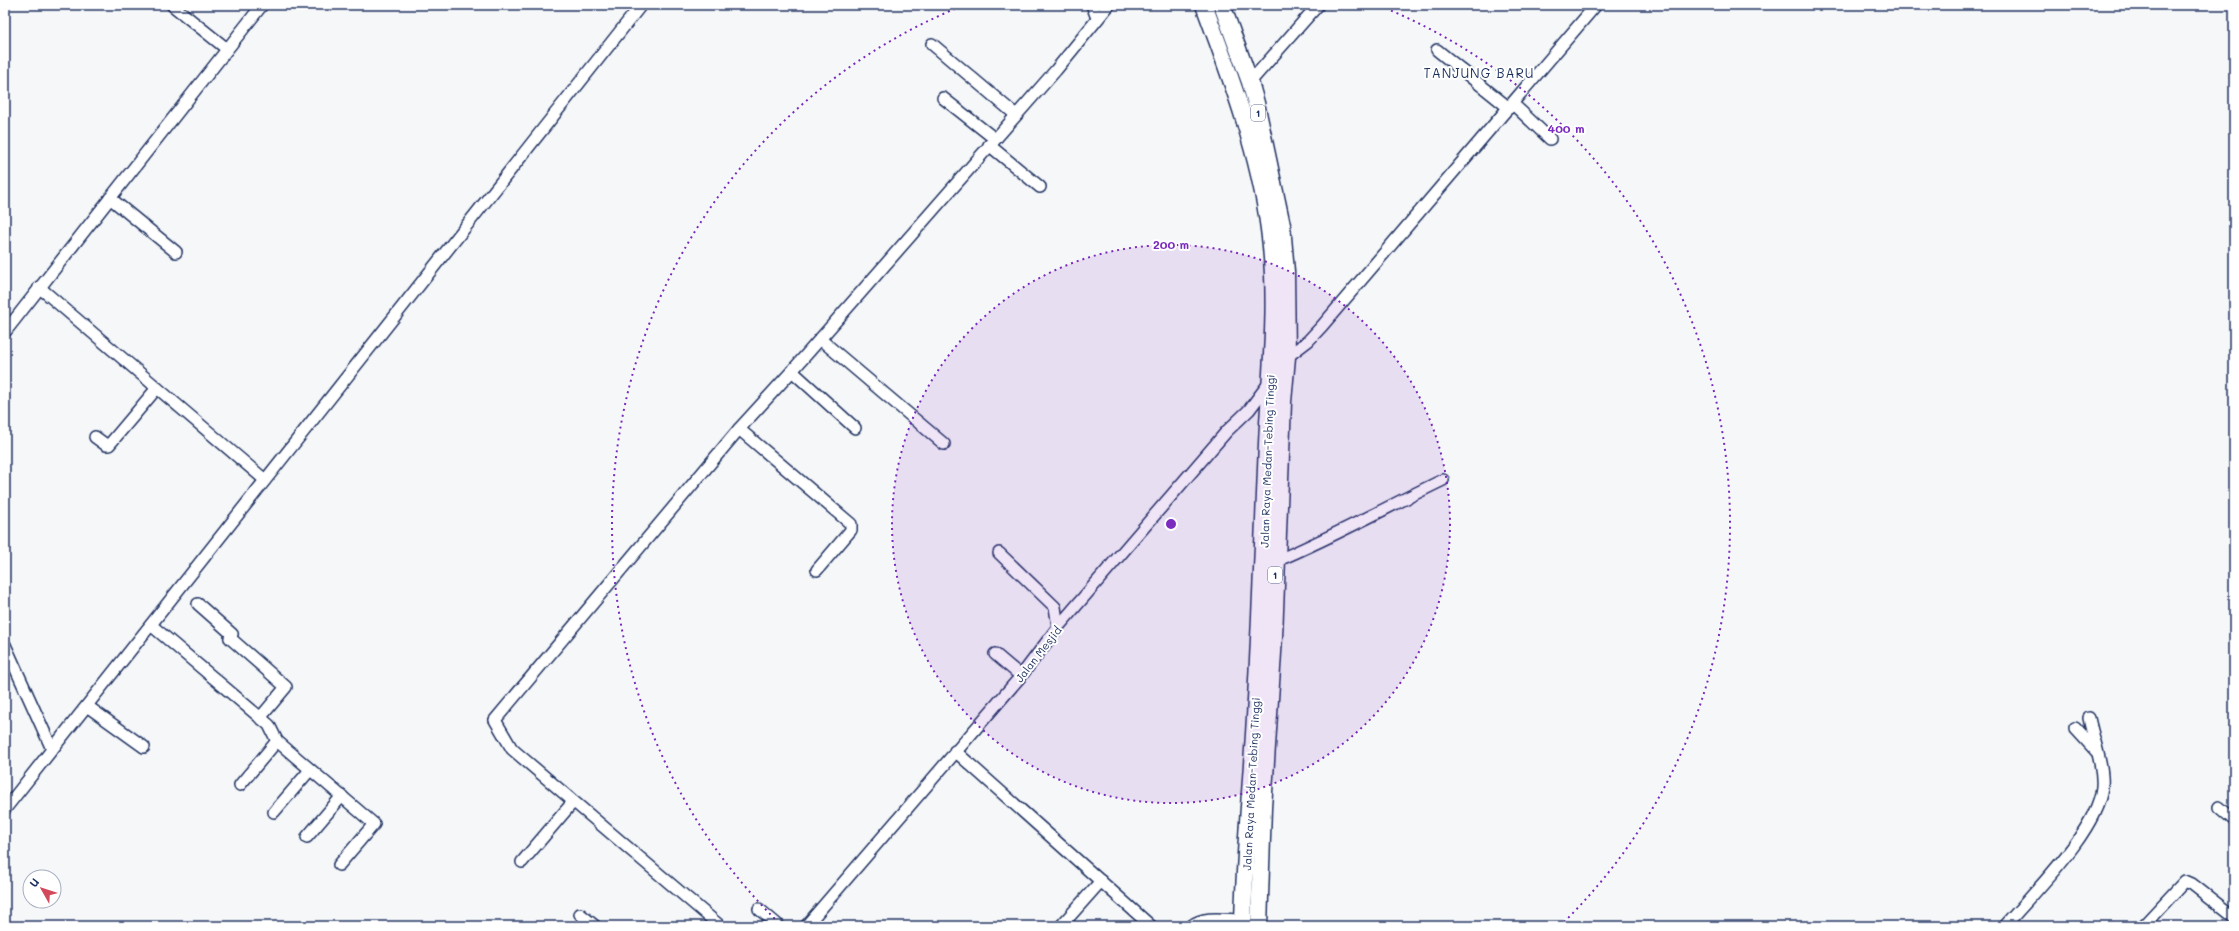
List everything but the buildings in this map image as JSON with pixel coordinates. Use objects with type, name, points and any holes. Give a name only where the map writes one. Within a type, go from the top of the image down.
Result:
[{"type":"highway","name":"Jalan Raya Medan-Tebing Tinggi","points":[[1204,5],[1232,79],[1251,142],[1269,228],[1274,276],[1275,315],[1270,382],[1260,628],[1243,923]]},
{"type":"highway","name":"Jalan Raya Medan-Tebing Tinggi","points":[[1222,5],[1250,82],[1268,155],[1282,225],[1286,272],[1287,357],[1283,402],[1274,637],[1263,808],[1259,926]]},
{"type":"street","points":[[172,5],[227,49]]},
{"type":"street","points":[[5,332],[262,5]]},
{"type":"street","points":[[5,809],[642,5]]},
{"type":"street","points":[[1092,5],[1097,18]]},
{"type":"street","points":[[716,925],[512,749],[495,720],[739,429],[792,371],[1079,43],[1097,18],[1109,5]]},
{"type":"street","points":[[1250,82],[1318,5]]},
{"type":"street","points":[[1287,357],[1308,341],[1322,326],[1596,5]]},
{"type":"street","points":[[932,44],[1016,115]]},
{"type":"street","points":[[1437,50],[1511,106],[1550,139]]},
{"type":"street","points":[[944,98],[1040,187]]},
{"type":"street","points":[[110,198],[176,252]]},
{"type":"street","points":[[40,287],[265,480]]},
{"type":"street","points":[[820,339],[944,444]]},
{"type":"street","points":[[792,371],[855,428]]},
{"type":"street","name":"Jalan Mesjid","points":[[806,926],[1021,676],[1058,628],[1227,431],[1249,410],[1270,382]]},
{"type":"street","points":[[95,438],[106,445],[109,445],[157,388]]},
{"type":"street","points":[[739,429],[851,524],[851,530],[817,570]]},
{"type":"street","points":[[1276,561],[1315,544],[1361,519],[1443,480]]},
{"type":"street","points":[[999,553],[1055,607],[1058,628]]},
{"type":"street","points":[[198,604],[232,634],[230,638],[286,688],[260,718]]},
{"type":"street","points":[[151,625],[268,725],[277,741],[374,824],[339,865]]},
{"type":"street","points":[[5,646],[52,749]]},
{"type":"street","points":[[994,654],[1021,676]]},
{"type":"street","points":[[87,706],[144,747]]},
{"type":"street","points":[[2005,926],[2090,823],[2099,804],[2102,786],[2089,718]]},
{"type":"street","points":[[2075,728],[2096,751]]},
{"type":"street","points":[[240,784],[277,741]]},
{"type":"street","points":[[955,752],[1151,926]]},
{"type":"street","points":[[274,812],[310,770]]},
{"type":"street","points":[[307,837],[342,796]]},
{"type":"street","points":[[522,862],[572,802]]},
{"type":"street","points":[[2219,807],[2234,820]]},
{"type":"street","points":[[1061,926],[1101,881]]},
{"type":"street","points":[[2143,926],[2185,881],[2192,884],[2234,917]]},
{"type":"street","points":[[760,909],[780,926]]},
{"type":"street","points":[[580,914],[595,926]]},
{"type":"street","points":[[1191,926],[1199,920],[1205,919],[1243,923]]},
{"type":"district","name":"TANJUNG BARU","points":[[1479,72]]}]
